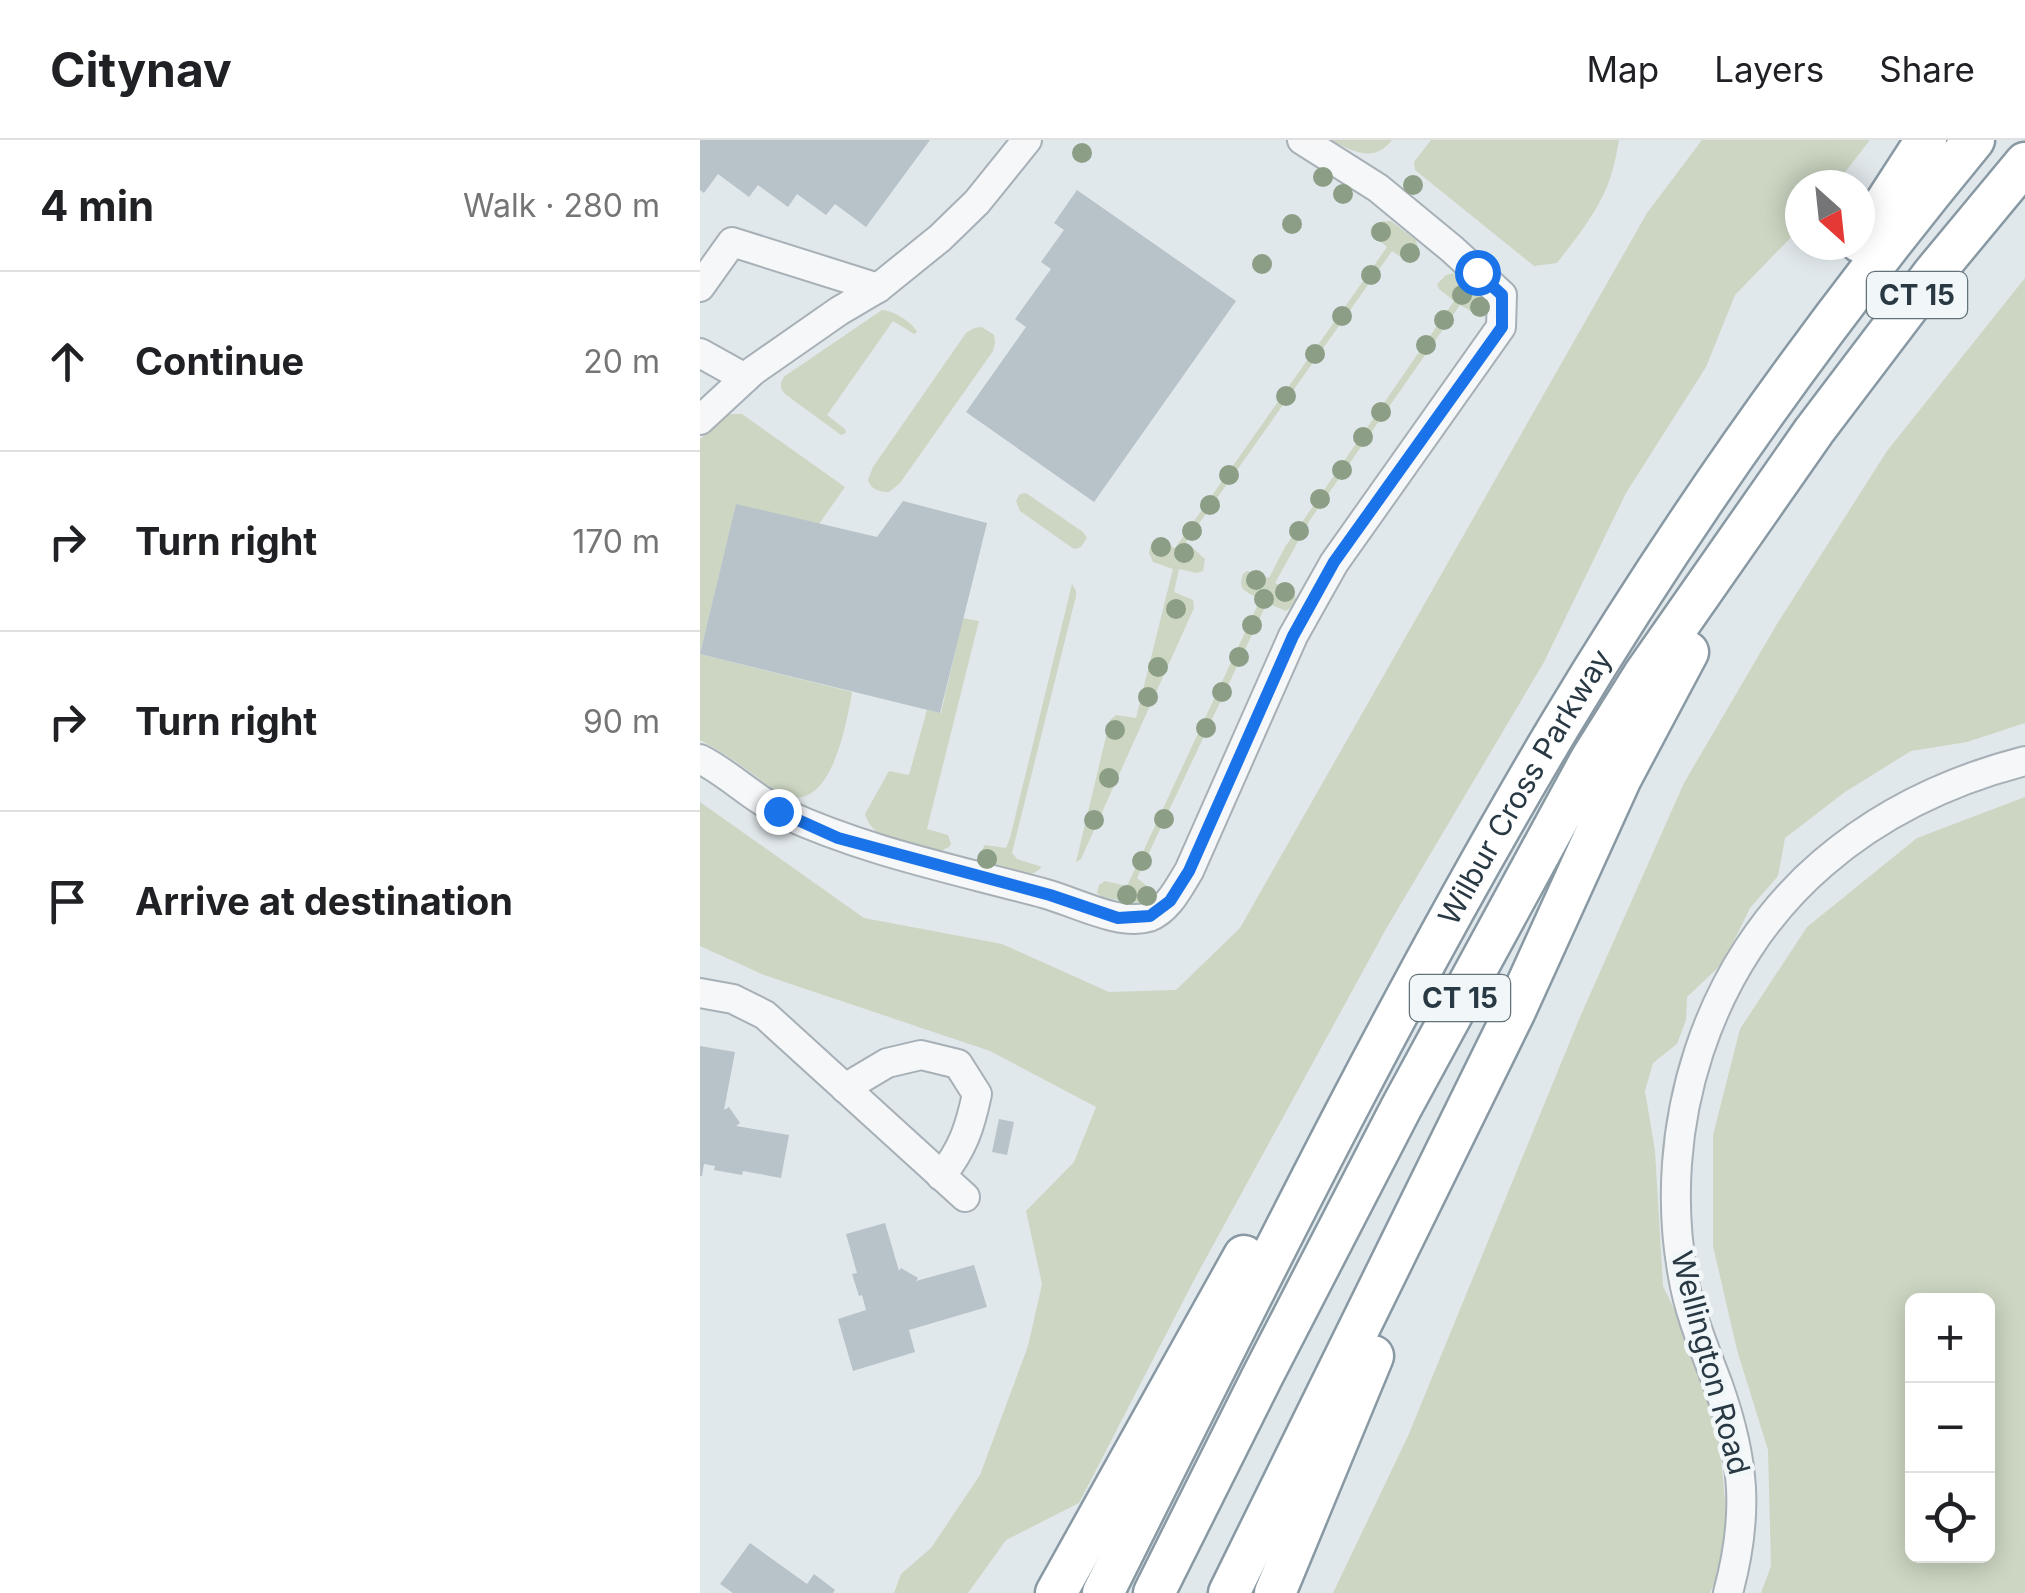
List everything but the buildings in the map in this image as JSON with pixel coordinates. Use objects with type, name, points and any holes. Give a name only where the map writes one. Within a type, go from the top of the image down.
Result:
[{"type":"highway","points":[[1875,218],[1926,140]]},
{"type":"highway","name":"Wilbur Cross Parkway","points":[[1103,1593],[1416,981],[1552,739],[1725,468],[1834,318],[1974,140]]},
{"type":"highway","name":"Wilbur Cross Parkway","points":[[1154,1593],[1401,1108],[1572,794],[1654,660],[1814,432],[1933,274],[2025,163]]},
{"type":"highway","points":[[1668,553],[1751,400],[1847,260]]},
{"type":"highway","points":[[1275,1593],[1516,1011],[1621,778],[1814,432]]},
{"type":"highway","points":[[1056,1593],[1290,1173],[1416,981]]},
{"type":"highway","points":[[1229,1593],[1516,1011]]},
{"type":"street","points":[[700,759],[778,811],[838,838],[1050,895],[1118,918],[1150,916],[1170,901],[1189,871],[1293,636],[1334,562],[1502,327],[1502,295],[1378,188],[1302,140]]},
{"type":"street","points":[[700,420],[752,371],[878,288],[940,238],[977,202],[1021,142]]},
{"type":"street","points":[[700,287],[732,242],[878,288]]},
{"type":"street","points":[[700,353],[745,378]]},
{"type":"street","name":"Wellington Road","points":[[1728,1593],[1738,1558],[1741,1524],[1739,1457],[1684,1282],[1675,1209],[1678,1136],[1695,1063],[1742,958],[1793,892],[1822,864],[1876,824],[1925,796],[1961,780],[2025,762]]},
{"type":"street","points":[[700,993],[733,999],[765,1014],[965,1197]]},
{"type":"street","points":[[845,1088],[887,1062],[921,1055],[958,1064],[977,1094],[969,1132],[941,1176]]},
{"type":"green space","points":[[1330,140],[1392,140],[1378,152],[1362,153]]},
{"type":"green space","points":[[1431,140],[1619,140],[1608,184],[1589,220],[1557,263],[1534,266],[1415,170],[1414,162]]},
{"type":"green space","points":[[1702,140],[1870,140],[1847,170],[1785,170],[1785,243],[1735,295],[1706,367],[1626,493],[1544,662],[1386,929],[1193,1282],[1079,1503],[1006,1540],[968,1593],[894,1593],[901,1574],[931,1548],[980,1475],[1028,1346],[1042,1284],[1026,1211],[1074,1162],[1096,1107],[990,1051],[764,975],[700,946],[700,802],[864,918],[1002,944],[1109,992],[1176,990],[1240,928],[1647,213]]},
{"type":"green space","points":[[1391,221],[1416,240],[1416,259],[1410,263],[1392,251],[1186,542],[1205,559],[1203,571],[1179,569],[1174,592],[1193,600],[1194,608],[1081,859],[1076,862],[1110,720],[1116,715],[1136,718],[1173,569],[1153,562],[1151,544],[1158,541],[1175,548],[1387,247],[1371,234],[1372,227]]},
{"type":"green space","points":[[1454,273],[1480,290],[1486,309],[1482,317],[1460,305],[1310,520],[1275,583],[1293,591],[1295,604],[1286,611],[1267,603],[1137,878],[1156,893],[1156,898],[1143,904],[1102,897],[1097,893],[1105,881],[1127,886],[1260,600],[1242,588],[1243,574],[1247,571],[1269,578],[1285,547],[1454,301],[1437,284]]},
{"type":"green space","points":[[2025,278],[2025,723],[1967,742],[1911,751],[1845,792],[1785,838],[1778,876],[1750,908],[1723,963],[1687,997],[1686,1020],[1677,1044],[1653,1063],[1645,1091],[1655,1151],[1663,1286],[1683,1327],[1706,1392],[1720,1449],[1727,1520],[1710,1593],[1333,1593],[1408,1436],[1580,1017],[1684,783],[1777,624],[1887,451]]},
{"type":"green space","points":[[882,310],[902,318],[917,332],[914,334],[893,321],[827,415],[845,429],[846,433],[841,435],[785,394],[782,381]]},
{"type":"green space","points":[[982,327],[994,335],[993,351],[900,483],[889,492],[874,488],[868,480],[873,467],[966,333]]},
{"type":"green space","points":[[730,414],[742,414],[845,487],[819,524],[736,505],[700,654],[700,439]]},
{"type":"green space","points":[[1026,493],[1083,532],[1087,538],[1081,547],[1071,547],[1020,511],[1016,501]]},
{"type":"green space","points":[[1072,584],[1076,596],[1012,853],[1017,859],[1042,867],[1028,875],[1013,875],[993,866],[981,851],[985,845],[1006,848],[1010,838]]},
{"type":"green space","points":[[963,618],[979,621],[927,829],[948,835],[951,844],[935,854],[884,837],[865,814],[889,771],[909,775],[927,710],[941,713]]},
{"type":"green space","points":[[700,654],[852,692],[834,762],[814,791],[801,797],[780,793],[700,740]]},
{"type":"green space","points":[[2025,797],[2025,1593],[1761,1593],[1771,1566],[1768,1450],[1737,1350],[1713,1246],[1713,1135],[1740,1029],[1807,927],[1917,838]]},
{"type":"route","points":[[778,811],[838,838],[1050,895],[1118,918],[1150,916],[1170,901],[1189,871],[1293,636],[1334,562],[1502,327],[1502,295],[1477,272]]}]
